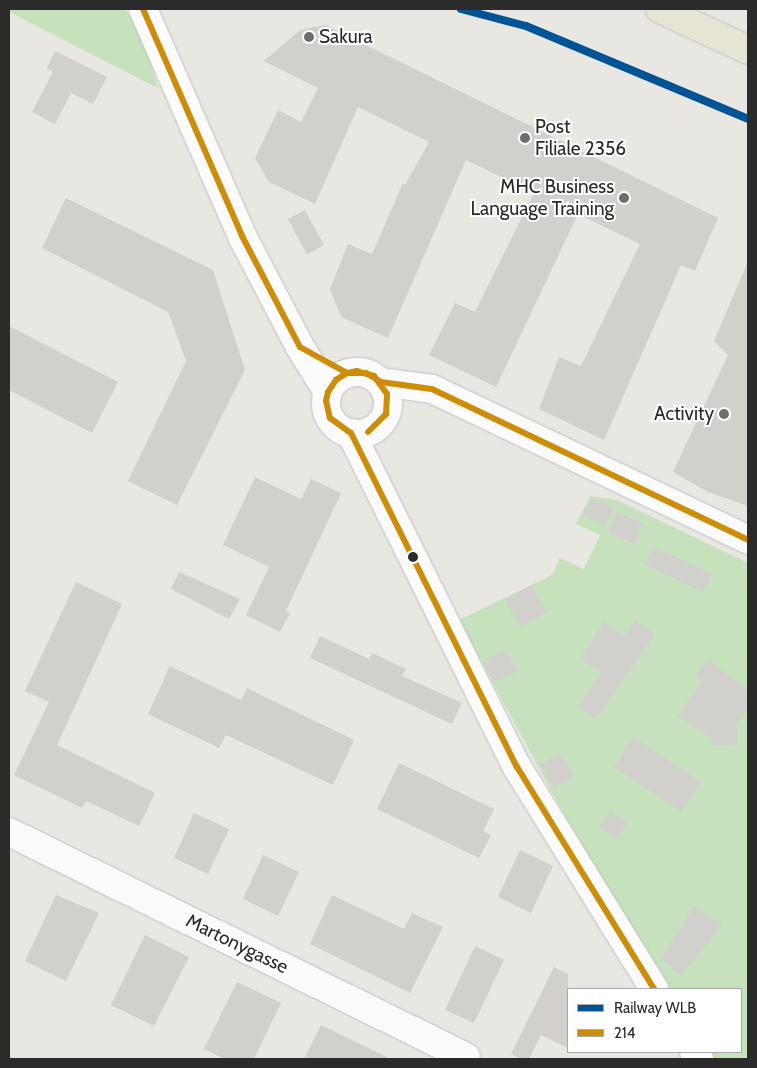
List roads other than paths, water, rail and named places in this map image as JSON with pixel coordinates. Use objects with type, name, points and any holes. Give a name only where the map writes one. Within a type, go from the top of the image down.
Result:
[{"type":"main road","points":[[660,9],[748,50]]},
{"type":"street","points":[[143,9],[242,236],[300,347],[328,392]]},
{"type":"street","points":[[300,347],[347,373],[366,373],[385,394],[382,422],[360,432],[343,430],[330,418],[326,401],[328,392],[336,380],[347,373]]},
{"type":"street","points":[[385,394],[432,389],[748,540]]},
{"type":"street","points":[[360,432],[370,473],[517,767],[653,988]]},
{"type":"street","name":"Martonygasse","points":[[9,832],[466,1057]]},
{"type":"rail line","name":"WLB","points":[[461,9],[526,26],[748,119]]},
{"type":"place","name":"Sakura","points":[[309,37]]},
{"type":"place","name":"Post Filiale 2356","points":[[525,138]]},
{"type":"place","name":"MHC Business Language Training","points":[[624,198]]},
{"type":"place","name":"Activity","points":[[724,414]]}]
